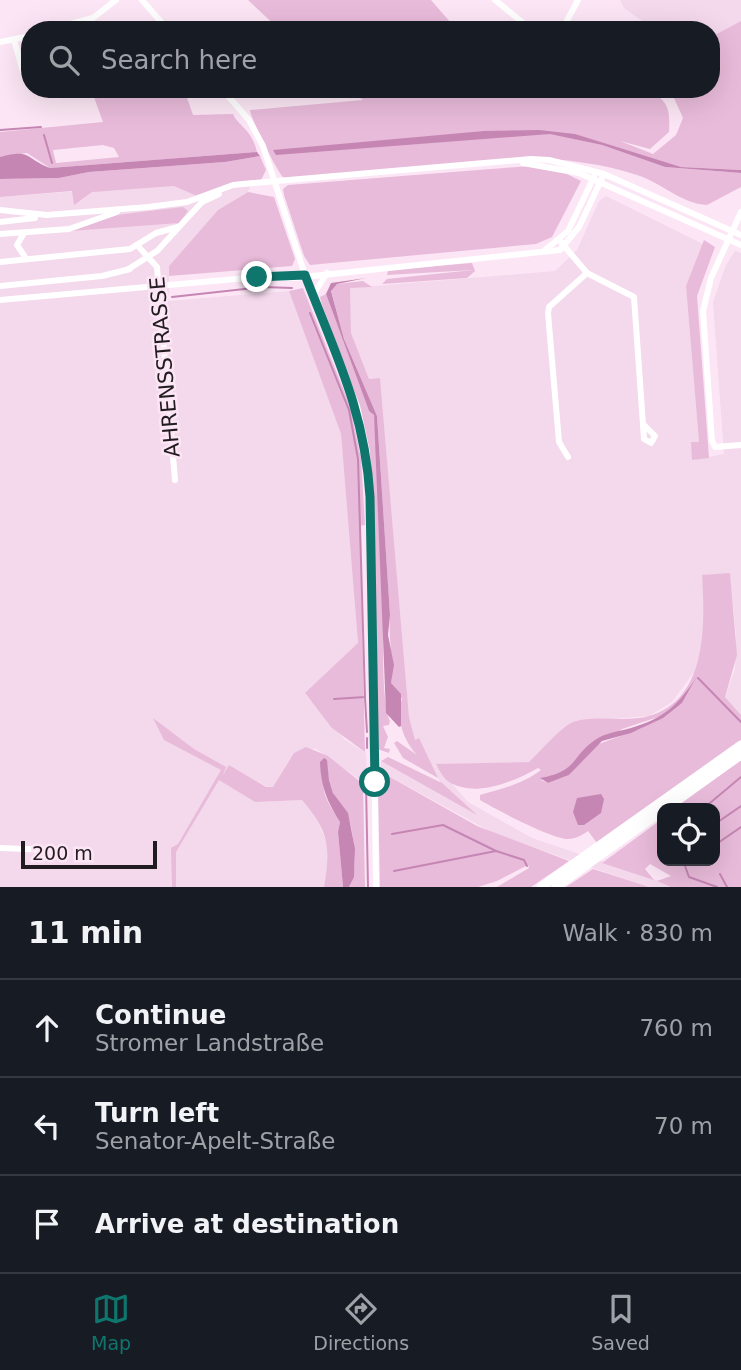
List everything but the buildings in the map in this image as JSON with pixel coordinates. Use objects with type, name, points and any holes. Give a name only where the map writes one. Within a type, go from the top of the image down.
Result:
[{"type":"highway","points":[[557,887],[597,852],[741,745]]},
{"type":"highway","points":[[674,803],[741,755]]},
{"type":"highway","points":[[597,852],[657,814]]},
{"type":"highway","points":[[541,887],[570,873]]},
{"type":"street","points":[[82,21],[93,18],[116,0]]},
{"type":"street","points":[[142,0],[160,21]]},
{"type":"street","points":[[495,0],[521,21]]},
{"type":"street","points":[[567,21],[578,0]]},
{"type":"street","points":[[0,42],[21,38]]},
{"type":"street","points":[[14,40],[21,64]]},
{"type":"street","points":[[230,98],[249,120],[263,146],[305,275],[356,405],[368,463],[376,886]]},
{"type":"street","points":[[0,222],[187,202],[233,185],[549,160],[600,173],[741,235]]},
{"type":"street","points":[[514,162],[560,168],[597,181],[741,245]]},
{"type":"street","points":[[0,300],[536,254],[563,244],[579,227],[600,173]]},
{"type":"street","points":[[127,270],[150,256],[189,214],[217,195],[262,184]]},
{"type":"street","points":[[187,202],[189,214]]},
{"type":"street","points":[[0,234],[68,229],[125,209]]},
{"type":"street","points":[[0,210],[47,215]]},
{"type":"street","points":[[741,212],[711,278],[703,311],[712,441],[715,447],[741,446]]},
{"type":"street","points":[[2,260],[130,248],[156,233],[178,227]]},
{"type":"street","points":[[24,233],[16,244],[26,257]]},
{"type":"street","points":[[563,244],[587,273],[634,297],[645,426]]},
{"type":"street","name":"AHRENSSTRASSE","points":[[136,245],[150,256],[157,267],[175,480]]},
{"type":"street","points":[[3,285],[102,276],[147,262],[157,267]]},
{"type":"street","points":[[313,295],[327,272]]},
{"type":"street","points":[[568,457],[559,442],[548,313],[549,307],[587,273]]},
{"type":"street","points":[[0,848],[51,850]]},
{"type":"shaded area","points":[[248,0],[431,0],[449,21],[270,21]]},
{"type":"shaded area","points":[[620,0],[741,0],[741,21],[720,32],[720,21],[642,21],[624,8]]},
{"type":"shaded area","points":[[741,21],[741,170],[681,167],[562,133],[562,136],[602,145],[665,167],[741,173],[741,187],[707,205],[689,201],[646,178],[624,171],[530,157],[284,178],[265,146],[250,110],[363,100],[360,98],[660,98],[667,109],[669,132],[650,149],[620,141],[653,154],[676,135],[683,118],[674,98],[720,98],[720,32]]},
{"type":"shaded area","points":[[94,98],[187,98],[193,115],[233,114],[249,133],[257,152],[50,168],[27,153],[0,157],[0,132],[103,122]],"holes":[[[103,145],[114,148],[119,157],[56,163],[53,150]]]},
{"type":"shaded area","points":[[539,130],[575,134],[681,167],[741,170],[741,173],[665,167],[602,145],[550,134],[276,155],[273,150],[484,131]]},
{"type":"shaded area","points":[[257,152],[260,156],[225,162],[89,172],[59,178],[0,179],[0,157],[18,154],[28,156],[50,168]]},
{"type":"shaded area","points":[[260,156],[266,170],[261,180],[197,196],[174,186],[92,192],[74,205],[72,191],[0,197],[0,179],[59,178],[89,172],[225,162]]},
{"type":"shaded area","points":[[530,166],[563,172],[581,181],[552,237],[536,244],[310,265],[304,256],[283,189],[288,185]]},
{"type":"shaded area","points":[[253,178],[248,192],[218,210],[169,266],[169,301],[289,291],[341,434],[358,644],[305,694],[345,740],[366,753],[367,785],[315,748],[290,759],[274,787],[267,787],[229,765],[220,780],[255,802],[302,800],[315,815],[330,851],[324,887],[0,887],[0,197]]},
{"type":"shaded area","points":[[248,192],[274,197],[295,259],[292,266],[169,276],[169,266],[218,210]]},
{"type":"shaded area","points":[[606,196],[703,244],[686,286],[699,442],[693,460],[724,454],[713,302],[726,265],[735,251],[741,253],[741,715],[725,697],[735,669],[736,634],[730,574],[702,575],[705,614],[700,655],[694,672],[672,702],[649,716],[572,722],[529,762],[436,765],[468,802],[532,838],[677,887],[648,887],[497,835],[381,772],[381,761],[472,812],[445,789],[432,769],[419,739],[415,740],[409,717],[380,378],[369,379],[351,333],[350,288],[555,271],[577,250],[599,201]]},
{"type":"shaded area","points":[[183,207],[188,211],[179,223],[70,231],[108,216]]},
{"type":"shaded area","points":[[704,240],[715,247],[697,296],[709,458],[692,460],[691,442],[699,442],[686,286]]},
{"type":"shaded area","points":[[472,263],[475,271],[467,278],[382,284],[387,279],[473,270],[387,275],[388,270]]},
{"type":"shaded area","points":[[366,278],[337,284],[331,291],[344,339],[377,416],[390,615],[388,635],[394,665],[391,683],[401,694],[399,727],[386,713],[374,415],[369,411],[326,294],[331,283]]},
{"type":"shaded area","points":[[363,281],[372,287],[350,288],[351,333],[369,379],[380,378],[409,717],[415,740],[419,738],[438,778],[403,758],[394,743],[397,741],[417,755],[402,729],[402,699],[391,683],[390,615],[377,416],[344,339],[331,290],[337,284]]},
{"type":"shaded area","points":[[303,288],[350,406],[361,458],[365,525],[360,526],[365,752],[332,728],[305,693],[358,643],[341,434],[289,291]]},
{"type":"shaded area","points":[[326,294],[369,411],[374,415],[384,675],[390,721],[389,725],[383,726],[388,737],[384,748],[390,749],[389,753],[377,749],[375,564],[369,450],[349,375],[322,305],[320,297]]},
{"type":"shaded area","points":[[730,573],[737,655],[725,697],[741,715],[741,740],[597,843],[588,831],[574,838],[560,838],[480,800],[480,795],[519,782],[541,770],[538,768],[506,783],[482,788],[460,787],[443,777],[436,764],[529,762],[573,722],[640,718],[668,707],[683,694],[699,657],[703,615],[702,575]],"holes":[[[696,677],[682,703],[661,716],[679,703]],[[661,716],[640,729],[596,745],[569,775],[548,783],[541,780],[567,771],[583,751],[622,729]]]},
{"type":"shaded area","points":[[697,676],[682,703],[663,718],[631,733],[602,741],[569,775],[548,783],[540,778],[562,771],[590,743],[600,737],[643,724],[662,715],[677,703]]},
{"type":"shaded area","points":[[153,718],[194,749],[226,767],[223,775],[229,765],[266,787],[273,787],[294,753],[306,747],[328,756],[363,784],[365,887],[349,887],[355,862],[352,832],[347,814],[331,788],[327,760],[323,786],[340,822],[338,833],[343,887],[324,887],[326,840],[318,821],[302,800],[255,802],[219,780],[176,852],[176,887],[172,887],[171,848],[178,844],[221,770],[164,740]]},
{"type":"shaded area","points":[[388,757],[442,783],[477,815],[381,761]]},
{"type":"shaded area","points":[[324,758],[327,760],[333,793],[348,813],[355,849],[354,877],[349,887],[343,887],[338,832],[340,822],[323,786],[320,762]]},
{"type":"shaded area","points":[[741,760],[741,887],[671,887],[657,881],[671,876],[650,864],[645,869],[654,880],[602,863],[657,823],[657,866],[720,866],[720,803],[682,803]]},
{"type":"shaded area","points":[[381,772],[477,826],[569,861],[531,887],[497,887],[529,868],[528,865],[497,881],[478,887],[380,887],[378,791],[382,790]]},
{"type":"shaded area","points":[[601,794],[604,799],[601,813],[584,825],[578,825],[573,812],[577,798]]},
{"type":"shaded area","points":[[593,869],[643,885],[648,887],[566,887]]},
{"type":"waterway","points":[[0,130],[41,127]]},
{"type":"waterway","points":[[44,135],[52,163]]},
{"type":"waterway","points":[[172,297],[263,287],[292,288]]},
{"type":"waterway","points":[[310,313],[349,410],[358,459],[365,697],[334,699]]},
{"type":"waterway","points":[[698,678],[741,722]]},
{"type":"waterway","points":[[365,698],[367,732]]},
{"type":"waterway","points":[[367,738],[367,748]]},
{"type":"waterway","points":[[366,770],[366,776]]},
{"type":"waterway","points":[[710,803],[741,777]]},
{"type":"waterway","points":[[366,784],[368,887]]},
{"type":"waterway","points":[[720,821],[741,806]]},
{"type":"waterway","points":[[392,834],[443,825],[496,851]]},
{"type":"waterway","points":[[720,842],[741,827]]},
{"type":"waterway","points":[[394,871],[496,851],[524,860],[527,866]]},
{"type":"waterway","points":[[685,866],[689,877],[717,887]]},
{"type":"waterway","points":[[720,874],[727,887]]},
{"type":"route","points":[[257,277],[294,273],[305,275],[356,405],[369,475],[375,782]]}]
